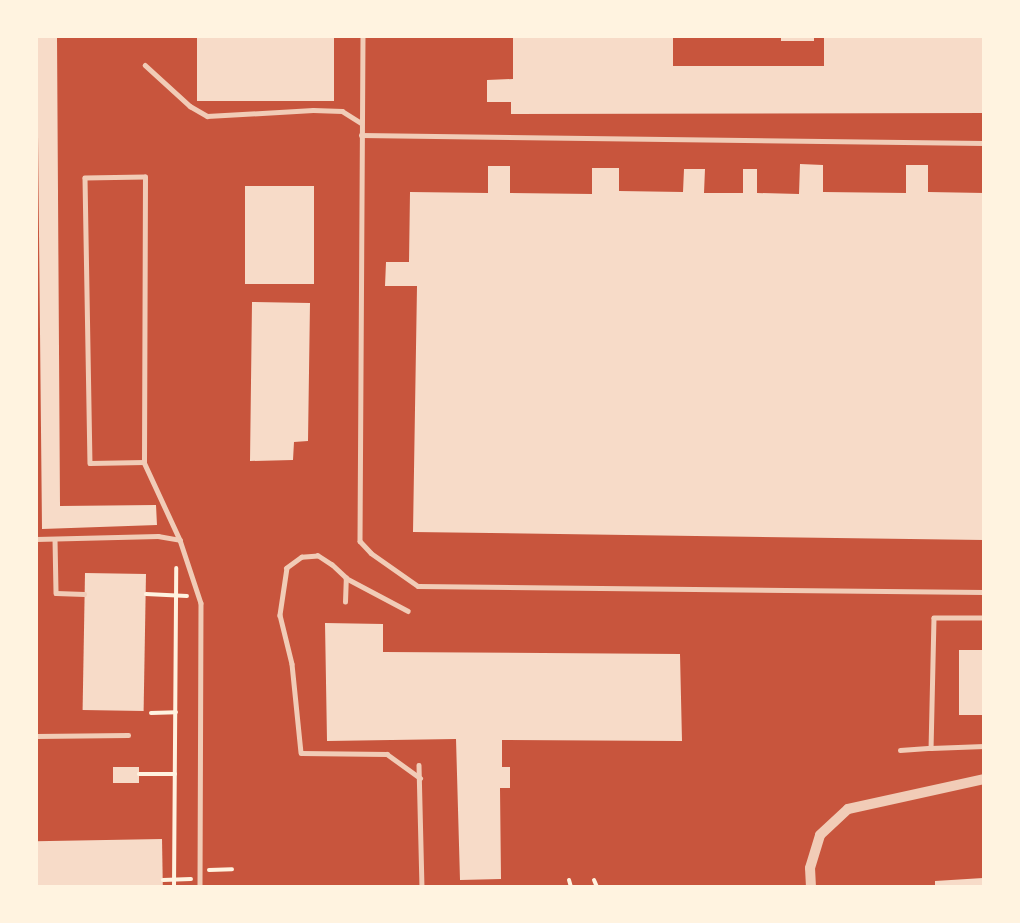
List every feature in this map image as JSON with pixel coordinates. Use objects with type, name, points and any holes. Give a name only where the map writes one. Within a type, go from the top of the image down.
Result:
[{"type":"street","points":[[811,887],[810,868],[820,835],[848,809],[984,779]]},
{"type":"lane","points":[[363,36],[360,541],[390,569],[418,585],[984,592]]},
{"type":"lane","points":[[145,65],[190,106],[207,116],[313,110],[342,111],[362,123]]},
{"type":"lane","points":[[361,135],[984,143]]},
{"type":"lane","points":[[144,462],[90,463],[85,178],[145,177],[144,462],[180,540],[198,596],[200,887]]},
{"type":"lane","points":[[36,539],[158,536],[180,540]]},
{"type":"lane","points":[[55,539],[56,593],[84,594]]},
{"type":"lane","points":[[408,611],[346,578],[318,556],[302,557],[287,568],[282,582],[280,615],[292,664],[301,753],[387,754],[420,778]]},
{"type":"lane","points":[[345,603],[346,578]]},
{"type":"lane","points":[[931,748],[934,618],[984,618]]},
{"type":"lane","points":[[36,736],[128,735]]},
{"type":"lane","points":[[900,750],[984,746]]},
{"type":"lane","points":[[420,765],[422,887]]},
{"type":"path","points":[[174,887],[176,563]]},
{"type":"path","points":[[146,594],[198,596]]},
{"type":"path","points":[[151,713],[176,712]]},
{"type":"path","points":[[139,774],[175,774]]},
{"type":"path","points":[[200,871],[232,869]]},
{"type":"path","points":[[163,880],[200,879]]},
{"type":"path","points":[[569,880],[571,887]]},
{"type":"path","points":[[594,880],[597,887]]},
{"type":"building","points":[[37,36],[57,36],[60,506],[156,505],[157,525],[42,529]]},
{"type":"building","points":[[197,36],[334,36],[334,101],[197,101]]},
{"type":"building","points":[[513,36],[673,36],[673,66],[824,66],[824,36],[984,36],[984,113],[511,114],[511,102],[487,102],[487,80],[513,79]]},
{"type":"building","points":[[781,36],[814,36],[814,41],[781,41]]},
{"type":"building","points":[[800,164],[823,165],[823,192],[906,193],[906,165],[928,165],[928,192],[984,193],[984,540],[413,532],[417,286],[385,286],[386,262],[409,262],[410,192],[488,193],[488,166],[510,166],[510,193],[592,194],[592,168],[619,168],[619,191],[683,192],[684,169],[705,169],[704,193],[743,193],[743,169],[757,169],[757,193],[799,194]]},
{"type":"building","points":[[245,186],[314,186],[314,284],[245,284]]},
{"type":"building","points":[[252,302],[310,303],[308,441],[294,442],[293,460],[250,461]]},
{"type":"building","points":[[85,573],[146,574],[144,711],[83,710]]},
{"type":"building","points":[[325,623],[383,624],[383,652],[680,654],[682,741],[502,740],[502,767],[510,767],[510,788],[500,788],[501,879],[460,880],[456,739],[327,741]]},
{"type":"building","points":[[959,650],[984,650],[984,715],[959,715]]},
{"type":"building","points":[[113,767],[139,767],[139,783],[113,783]]},
{"type":"building","points":[[162,839],[163,887],[37,887],[36,841]]},
{"type":"building","points":[[983,878],[984,887],[935,887],[935,881]]}]
